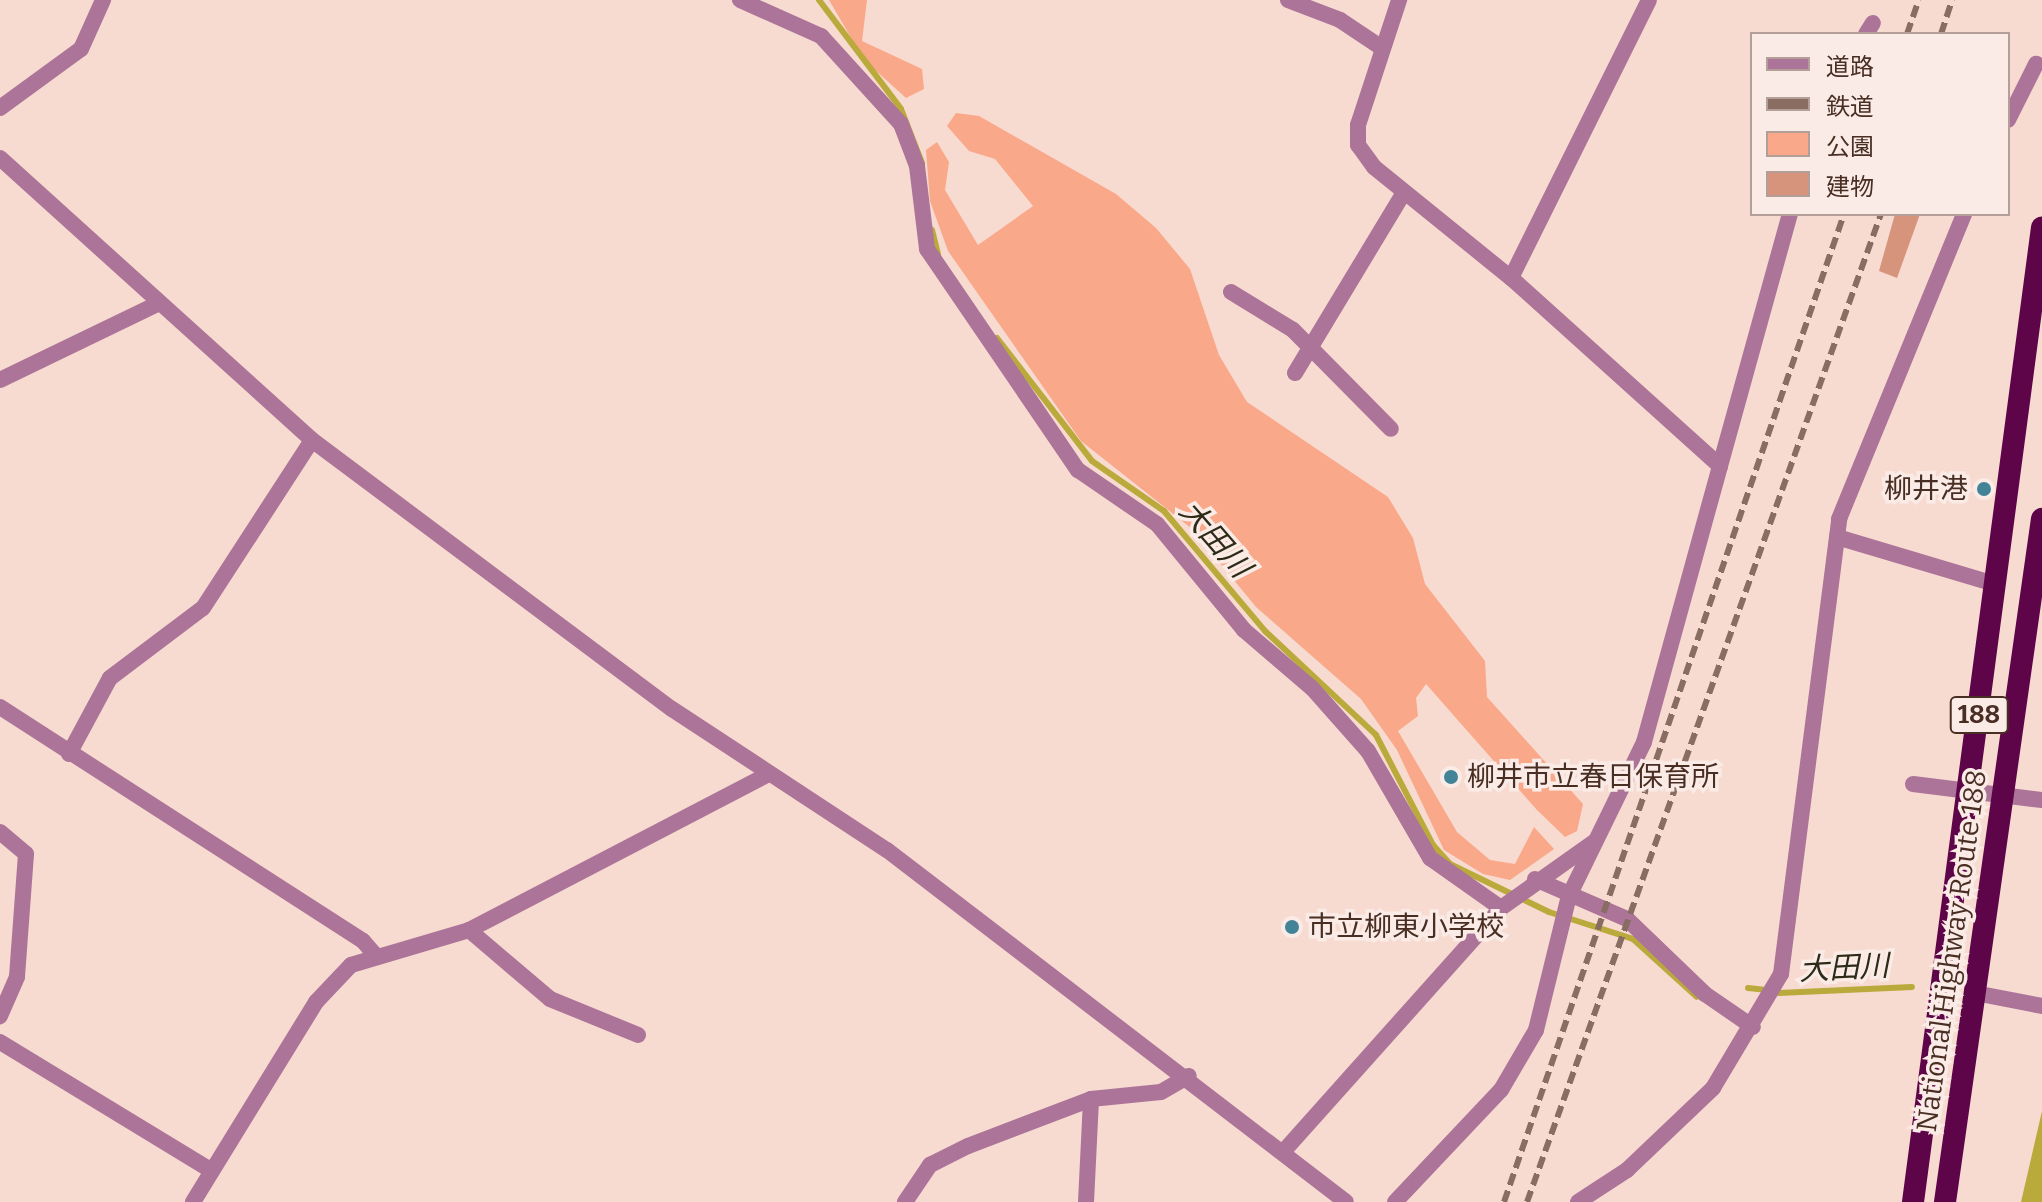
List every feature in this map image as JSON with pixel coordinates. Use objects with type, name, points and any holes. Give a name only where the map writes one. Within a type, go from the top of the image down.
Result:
[{"type":"highway","name":"National Highway Route 188","points":[[1913,1202],[1970,791],[2042,227]]},
{"type":"highway","name":"National Highway Route 188","points":[[1945,1202],[2036,598],[2042,519]]},
{"type":"street","points":[[0,108],[81,49],[103,0]]},
{"type":"street","points":[[740,0],[821,36],[901,124],[917,166],[927,249],[1078,470],[1157,524],[1244,630],[1312,688],[1368,751],[1430,858],[1510,900]]},
{"type":"street","points":[[1288,0],[1340,20],[1382,48]]},
{"type":"street","points":[[1399,0],[1382,48],[1358,145],[1404,192],[1511,278],[1720,466]]},
{"type":"street","points":[[1511,278],[1649,0]]},
{"type":"street","points":[[2010,116],[2036,64]]},
{"type":"street","points":[[0,158],[312,440],[769,774],[887,850],[1189,1076],[1346,1202]]},
{"type":"street","points":[[1295,373],[1404,192]]},
{"type":"street","points":[[1395,1202],[1524,1057],[1547,994],[1569,896],[1644,742],[1789,216]]},
{"type":"street","points":[[1578,1202],[1664,1138],[1713,1088],[1753,1027],[1781,974],[1837,537],[1963,216]]},
{"type":"street","points":[[1231,292],[1311,346],[1391,429]]},
{"type":"street","points":[[0,380],[159,303]]},
{"type":"street","points":[[69,754],[110,678],[203,608],[312,440]]},
{"type":"street","points":[[1837,537],[1995,584]]},
{"type":"street","points":[[0,732],[4,711],[363,941],[375,955]]},
{"type":"street","points":[[193,1202],[326,990],[351,965],[375,955],[469,930],[769,774]]},
{"type":"street","points":[[1913,784],[2042,800]]},
{"type":"street","points":[[0,832],[26,854],[17,977],[0,1016]]},
{"type":"street","points":[[1283,1152],[1510,900],[1535,879],[1595,842]]},
{"type":"street","points":[[1535,879],[1627,919],[1705,994],[1753,1027]]},
{"type":"street","points":[[469,930],[550,999],[638,1035]]},
{"type":"street","points":[[1975,993],[2042,1006]]},
{"type":"street","points":[[0,1042],[212,1171]]},
{"type":"street","points":[[905,1202],[930,1165],[1091,1099],[1161,1092],[1189,1076]]},
{"type":"street","points":[[1086,1202],[1091,1099]]},
{"type":"green space","points":[[829,0],[867,0],[862,41],[922,69],[924,89],[906,98],[864,60]]},
{"type":"green space","points":[[956,113],[979,116],[1116,194],[1156,228],[1190,269],[1219,355],[1247,402],[1388,497],[1413,538],[1425,584],[1485,661],[1487,697],[1583,804],[1577,831],[1565,837],[1537,810],[1426,684],[1416,698],[1418,716],[1398,731],[1457,832],[1490,860],[1515,864],[1534,827],[1554,849],[1510,880],[1483,874],[1444,850],[1397,750],[1361,699],[1256,607],[1191,528],[1081,441],[948,251],[930,201],[926,150],[937,142],[949,162],[945,190],[978,245],[1033,206],[995,159],[969,151],[947,126]]},
{"type":"shaded area","points":[[2042,1111],[2042,1202],[2021,1202]]},
{"type":"building","points":[[1894,216],[1919,216],[1897,278],[1879,271]]},
{"type":"waterway","name":"大田川","points":[[819,0],[901,109],[922,163]]},
{"type":"waterway","name":"大田川","points":[[932,230],[938,254]]},
{"type":"waterway","name":"大田川","points":[[997,338],[1092,461],[1164,511],[1265,631],[1376,735],[1433,845],[1450,864],[1549,912],[1633,939],[1697,997]]},
{"type":"waterway","name":"大田川","points":[[1779,993],[1912,987]]},
{"type":"waterway","name":"大田川","points":[[1748,988],[1766,990]]},
{"type":"railway","points":[[1908,32],[1919,0]]},
{"type":"railway","points":[[1942,32],[1952,0]]},
{"type":"railway","points":[[1504,1202],[1843,216]]},
{"type":"railway","points":[[1527,1202],[1880,216]]},
{"type":"place","name":"柳井港","points":[[1984,489]]},
{"type":"place","name":"柳井市立春日保育所","points":[[1451,777]]},
{"type":"place","name":"市立柳東小学校","points":[[1292,927]]}]
